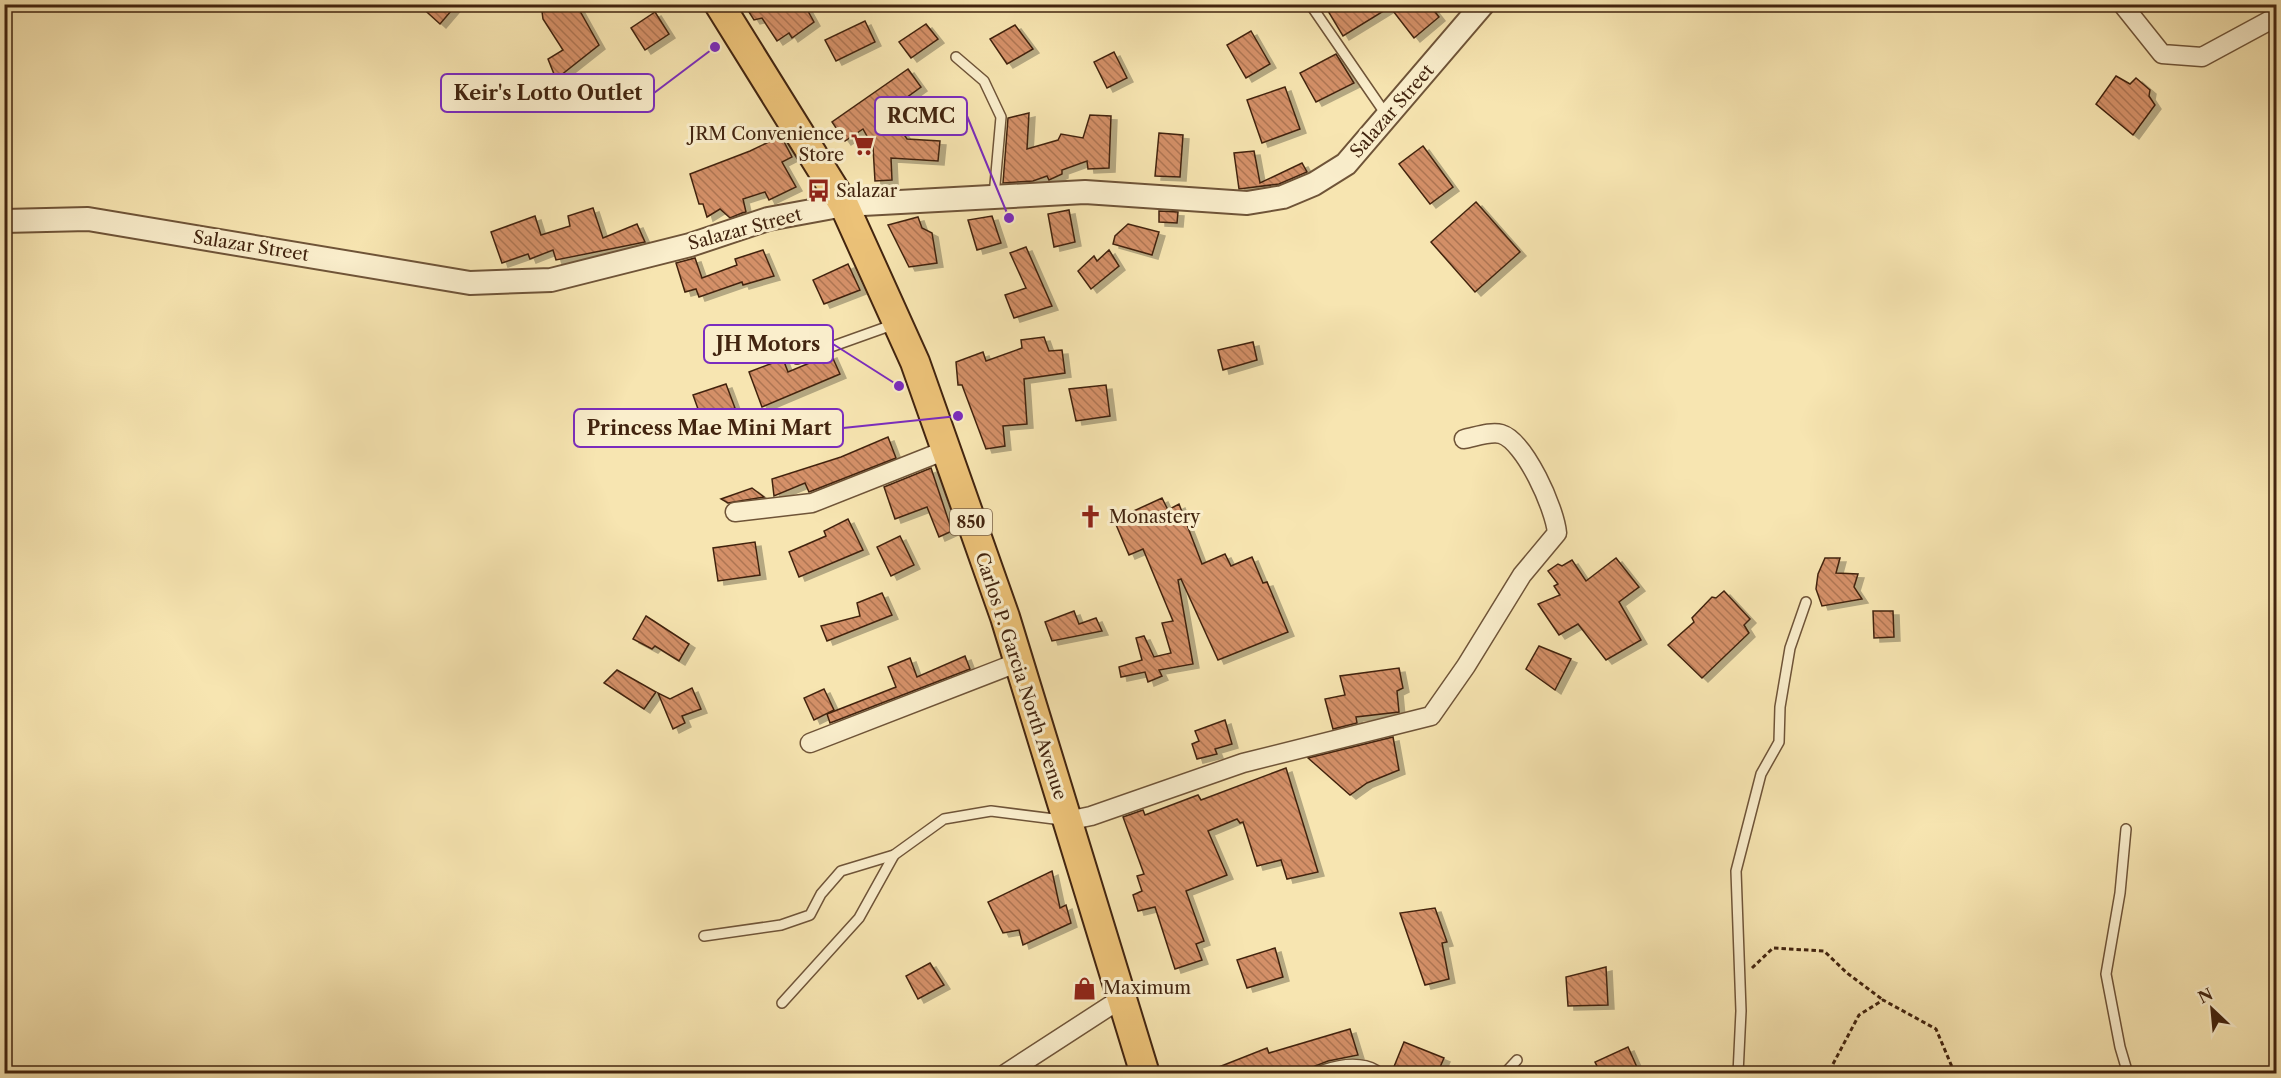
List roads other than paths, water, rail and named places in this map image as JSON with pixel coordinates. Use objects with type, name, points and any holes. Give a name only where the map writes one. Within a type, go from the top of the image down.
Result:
[{"type":"main road","name":"Carlos P. Garcia North Avenue","points":[[719,4],[844,205],[915,362],[1019,662],[1145,1074]]},
{"type":"street","name":"Salazar Street","points":[[4,221],[88,219],[471,283],[551,280],[690,244],[768,219],[844,205],[1085,192],[1247,203],[1283,197],[1314,184],[1346,164],[1483,4]]},
{"type":"street","points":[[2122,4],[2162,54],[2202,57],[2276,17],[2276,4]]},
{"type":"street","points":[[1067,821],[1091,816],[1243,763],[1431,716],[1466,666],[1522,575],[1557,533],[1556,517],[1539,481],[1512,439],[1499,433],[1464,439]]},
{"type":"street","points":[[735,512],[812,503],[946,450]]},
{"type":"street","points":[[810,743],[1019,662]]},
{"type":"street","points":[[1005,1074],[1122,998]]},
{"type":"street","points":[[1325,1074],[1339,1069],[1369,1071],[1374,1074]]},
{"type":"lane","points":[[1310,4],[1388,117]]},
{"type":"lane","points":[[956,57],[984,81],[1001,117],[994,196]]},
{"type":"lane","points":[[797,359],[897,323]]},
{"type":"lane","points":[[1738,1074],[1740,980],[1736,871],[1761,774],[1779,742],[1780,706],[1790,648],[1806,602]]},
{"type":"lane","points":[[704,936],[781,925],[810,915],[821,894],[841,871],[894,855],[944,819],[992,811],[1028,813],[1067,821]]},
{"type":"lane","points":[[2126,829],[2120,893],[2106,974],[2120,1047],[2128,1074]]},
{"type":"lane","points":[[782,1003],[859,918],[894,855]]},
{"type":"lane","points":[[1504,1074],[1517,1060]]},
{"type":"place","name":"Keir's Lotto Outlet","points":[[715,47]]},
{"type":"place","name":"JRM Convenience Store","points":[[862,144]]},
{"type":"place","name":"Salazar","points":[[818,191]]},
{"type":"place","name":"RCMC","points":[[1009,218]]},
{"type":"place","name":"JH Motors","points":[[899,386]]},
{"type":"place","name":"Princess Mae Mini Mart","points":[[958,416]]},
{"type":"place","name":"Monastery","points":[[1091,517]]},
{"type":"place","name":"Maximum","points":[[1085,988]]}]
